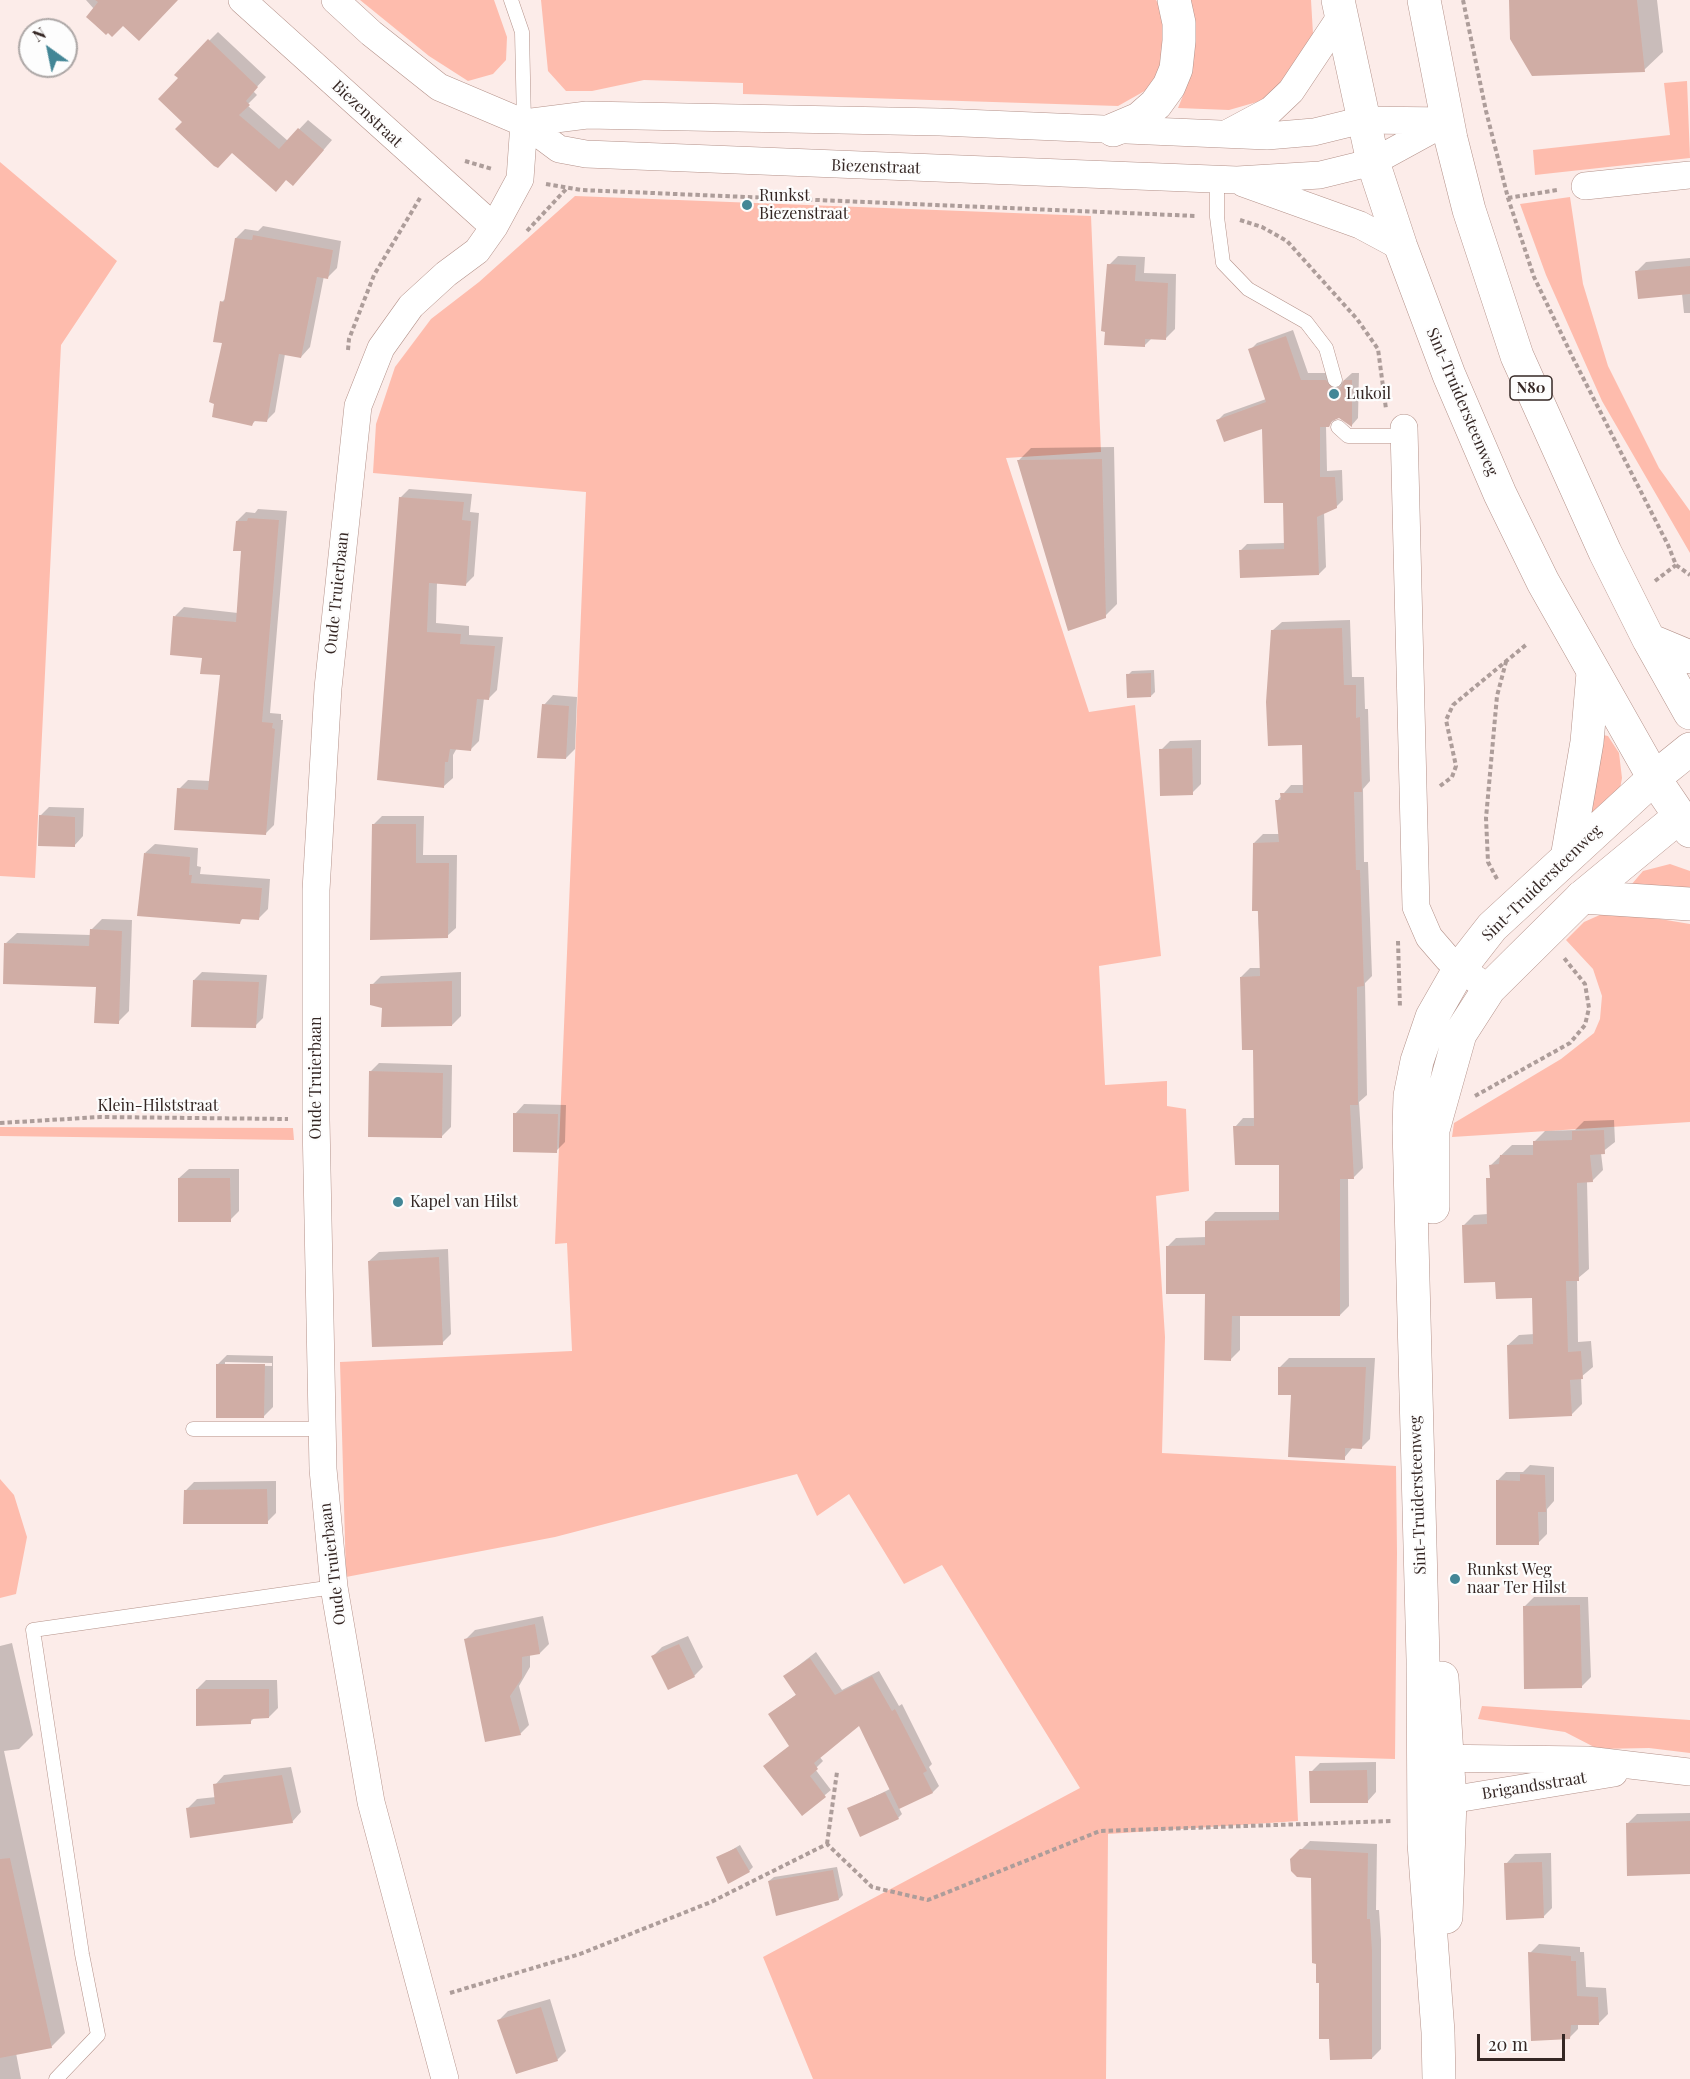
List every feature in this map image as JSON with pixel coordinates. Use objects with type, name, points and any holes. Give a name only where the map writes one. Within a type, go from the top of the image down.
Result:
[{"type":"main road","points":[[1113,130],[1139,119],[1156,104],[1169,87],[1176,69],[1179,41],[1179,23],[1174,0]]},
{"type":"main road","name":"N80","points":[[1424,0],[1448,122],[1469,210],[1517,356],[1561,460],[1649,640],[1690,713]]},
{"type":"main road","name":"Sint-Truidersteenweg","points":[[1339,8],[1373,162],[1401,247],[1449,375],[1500,494],[1543,582],[1593,673],[1654,778],[1687,819],[1582,897],[1489,989],[1460,1034],[1433,1130],[1435,1623],[1445,1703],[1435,1758],[1432,1807],[1449,1881],[1438,2032],[1439,2079]]},
{"type":"main road","points":[[1649,640],[1690,657]]},
{"type":"main road","points":[[1567,858],[1587,742],[1593,673]]},
{"type":"main road","name":"Sint-Truidersteenweg","points":[[1435,1758],[1423,1659],[1410,1096],[1417,1061],[1432,1017],[1460,968],[1492,927],[1654,778],[1690,749]]},
{"type":"main road","points":[[1582,897],[1690,904]]},
{"type":"street","name":"Biezenstraat","points":[[242,0],[432,174],[494,227]]},
{"type":"street","name":"Biezenstraat","points":[[335,0],[371,33],[440,87],[524,123],[560,149],[586,154],[1227,180],[1320,175],[1373,162],[1448,122]]},
{"type":"street","points":[[1223,135],[1271,110],[1292,91],[1339,8]]},
{"type":"street","points":[[524,123],[587,115],[940,122],[1267,136],[1314,132],[1363,120],[1448,122]]},
{"type":"street","name":"Oude Truierbaan","points":[[445,2079],[371,1802],[333,1587],[322,1429],[316,1119],[316,890],[328,688],[358,406],[381,348],[411,306],[446,274],[477,251],[494,227],[520,179],[524,123]]},
{"type":"street","points":[[1585,186],[1690,175]]},
{"type":"street","name":"Biezenstraat","points":[[1227,180],[1360,225],[1401,247]]},
{"type":"street","points":[[1404,432],[1416,907],[1429,937],[1448,959],[1489,989]]},
{"type":"street","name":"Brigandsstraat","points":[[1435,1758],[1587,1760],[1690,1772]]},
{"type":"street","name":"Brigandsstraat","points":[[1432,1807],[1645,1768]]},
{"type":"lane","points":[[511,0],[522,32],[524,123]]},
{"type":"lane","points":[[1227,180],[1217,217],[1223,263],[1248,289],[1306,322],[1326,348],[1335,380]]},
{"type":"lane","points":[[1338,427],[1348,436],[1404,432]]},
{"type":"lane","points":[[193,1429],[322,1429]]},
{"type":"lane","points":[[56,2079],[98,2035],[82,1954],[33,1630],[333,1587]]},
{"type":"path","points":[[1463,0],[1486,111],[1508,198],[1534,277],[1676,565],[1690,575]]},
{"type":"path","points":[[432,174],[458,158],[520,179],[567,188],[1232,218],[1262,227],[1287,241],[1357,319],[1378,349],[1383,379]]},
{"type":"path","points":[[1508,198],[1585,186]]},
{"type":"path","points":[[525,232],[567,188]]},
{"type":"path","points":[[1649,586],[1676,565]]},
{"type":"path","points":[[1413,787],[1442,785],[1452,777],[1456,766],[1446,720],[1453,705],[1507,658],[1527,644]]},
{"type":"path","points":[[1498,881],[1488,862],[1486,818],[1497,696],[1507,658]]},
{"type":"path","points":[[1398,939],[1400,1016]]},
{"type":"path","points":[[1473,1098],[1570,1043],[1585,1024],[1589,1008],[1585,984],[1564,958]]},
{"type":"path","name":"Klein-Hilststraat","points":[[0,1123],[100,1117],[316,1119]]},
{"type":"path","points":[[827,1844],[837,1772]]},
{"type":"path","points":[[827,1844],[872,1887],[928,1900],[1100,1831],[1432,1807]]},
{"type":"path","points":[[425,2001],[591,1950],[711,1902],[827,1844]]},
{"type":"shaded area","points":[[360,0],[494,0],[507,37],[506,60],[493,74],[468,81],[429,56]]},
{"type":"shaded area","points":[[541,0],[1156,0],[1161,8],[1168,53],[1150,88],[1118,106],[743,94],[743,83],[644,80],[592,91],[566,91],[548,71]]},
{"type":"shaded area","points":[[1189,0],[1311,0],[1313,34],[1285,81],[1264,100],[1229,110],[1178,108],[1192,73],[1195,36]]},
{"type":"shaded area","points":[[1687,81],[1690,158],[1535,175],[1533,150],[1670,135],[1664,83]]},
{"type":"shaded area","points":[[0,162],[117,261],[61,345],[35,878],[0,876]]},
{"type":"shaded area","points":[[575,196],[1091,216],[1101,452],[1006,458],[1089,712],[1135,705],[1161,956],[1099,966],[1105,1085],[1167,1081],[1167,1106],[1186,1109],[1189,1191],[1156,1196],[1165,1337],[1162,1453],[1396,1466],[1397,1553],[1395,1759],[1295,1756],[1298,1821],[1108,1834],[1106,2079],[813,2079],[763,1957],[1080,1788],[942,1565],[904,1584],[849,1494],[817,1516],[797,1474],[555,1537],[346,1577],[340,1362],[572,1351],[567,1243],[555,1244],[586,492],[373,473],[376,424],[395,367],[431,319],[479,282]]},
{"type":"shaded area","points":[[1570,197],[1583,284],[1608,366],[1659,468],[1690,511],[1690,553],[1602,401],[1546,275],[1520,204]]},
{"type":"shaded area","points":[[1603,735],[1608,736],[1619,753],[1622,778],[1620,789],[1585,828]]},
{"type":"shaded area","points":[[1670,864],[1690,871],[1690,891],[1631,885],[1643,871]]},
{"type":"shaded area","points":[[1618,912],[1690,924],[1690,1122],[1452,1137],[1454,1123],[1561,1059],[1594,1033],[1600,1019],[1602,996],[1593,969],[1566,940],[1584,922],[1602,914]]},
{"type":"shaded area","points":[[0,1127],[293,1128],[294,1140],[0,1136]]},
{"type":"shaded area","points":[[0,1479],[14,1495],[27,1537],[16,1594],[0,1598]]},
{"type":"shaded area","points":[[1482,1706],[1690,1720],[1690,1753],[1649,1748],[1598,1749],[1565,1732],[1478,1719]]},
{"type":"building","points":[[95,0],[178,0],[139,41],[123,26],[112,37],[108,33],[106,35],[86,17],[98,2]]},
{"type":"building","points":[[1509,0],[1637,0],[1645,72],[1532,76],[1510,39]]},
{"type":"building","points":[[208,39],[258,87],[246,101],[250,105],[239,115],[279,149],[298,128],[324,150],[293,186],[286,180],[276,192],[232,153],[218,168],[175,129],[182,122],[158,99],[178,78],[174,75]]},
{"type":"building","points":[[253,235],[333,250],[328,279],[317,277],[301,358],[279,354],[267,422],[254,421],[252,426],[212,417],[214,404],[209,402],[222,343],[213,342],[220,301],[224,302],[235,238],[252,240]]},
{"type":"building","points":[[1107,264],[1136,265],[1135,281],[1168,283],[1166,340],[1145,339],[1145,347],[1104,345],[1105,332],[1101,331]]},
{"type":"building","points":[[1690,266],[1690,294],[1638,299],[1635,271]]},
{"type":"building","points":[[1286,336],[1301,380],[1326,380],[1333,389],[1341,387],[1344,380],[1352,380],[1352,427],[1339,418],[1332,421],[1329,427],[1320,427],[1320,477],[1335,477],[1337,508],[1317,517],[1319,575],[1240,578],[1239,550],[1284,549],[1283,503],[1264,503],[1262,429],[1224,442],[1216,420],[1266,402],[1248,349]]},
{"type":"building","points":[[1102,459],[1106,618],[1068,631],[1017,460]]},
{"type":"building","points":[[399,497],[464,502],[462,520],[471,521],[466,586],[429,583],[427,632],[461,634],[460,644],[495,646],[489,700],[477,699],[471,751],[450,749],[448,762],[445,762],[444,788],[377,780]]},
{"type":"building","points":[[248,518],[279,520],[262,722],[273,723],[272,728],[275,729],[266,835],[174,830],[177,788],[208,790],[220,675],[200,674],[202,658],[170,655],[173,616],[236,622],[241,551],[233,551],[236,521],[247,521]]},
{"type":"building","points":[[1342,628],[1344,685],[1356,685],[1356,718],[1360,717],[1362,792],[1354,792],[1356,870],[1360,870],[1364,986],[1357,987],[1358,1105],[1350,1105],[1354,1179],[1340,1179],[1340,1316],[1232,1316],[1231,1361],[1204,1360],[1205,1294],[1166,1294],[1166,1246],[1205,1245],[1205,1221],[1279,1220],[1279,1165],[1235,1165],[1233,1126],[1254,1126],[1253,1050],[1242,1050],[1240,977],[1260,976],[1258,911],[1252,911],[1253,843],[1279,842],[1275,800],[1281,800],[1280,793],[1303,793],[1302,745],[1268,746],[1266,702],[1271,630]]},
{"type":"building","points":[[1151,673],[1151,697],[1127,698],[1126,674]]},
{"type":"building","points":[[542,704],[569,706],[566,759],[537,758]]},
{"type":"building","points":[[1192,748],[1193,795],[1160,796],[1159,749]]},
{"type":"building","points":[[39,815],[75,817],[75,847],[38,846]]},
{"type":"building","points":[[372,824],[416,824],[416,863],[449,863],[448,938],[370,940]]},
{"type":"building","points":[[144,853],[190,857],[191,883],[262,888],[259,920],[241,919],[240,924],[137,916]]},
{"type":"building","points":[[90,929],[122,931],[119,1024],[94,1023],[96,987],[3,984],[4,943],[89,946]]},
{"type":"building","points":[[193,980],[259,982],[256,1028],[191,1027]]},
{"type":"building","points":[[452,981],[452,1026],[381,1027],[382,1008],[370,1005],[370,984]]},
{"type":"building","points":[[369,1071],[443,1073],[442,1138],[368,1137]]},
{"type":"building","points":[[513,1113],[558,1114],[557,1153],[513,1152]]},
{"type":"building","points":[[1604,1130],[1605,1154],[1590,1155],[1593,1182],[1577,1183],[1579,1281],[1566,1281],[1568,1352],[1581,1351],[1583,1379],[1570,1380],[1572,1416],[1509,1419],[1507,1345],[1533,1344],[1532,1298],[1496,1299],[1495,1282],[1464,1283],[1462,1225],[1487,1224],[1486,1178],[1490,1178],[1489,1165],[1499,1164],[1500,1155],[1533,1155],[1533,1141],[1572,1140],[1572,1131]]},
{"type":"building","points":[[178,1178],[230,1178],[231,1222],[178,1222]]},
{"type":"building","points":[[439,1257],[443,1345],[372,1347],[368,1261]]},
{"type":"building","points":[[216,1364],[265,1364],[264,1418],[216,1418]]},
{"type":"building","points":[[1278,1367],[1366,1367],[1362,1449],[1345,1448],[1345,1460],[1288,1457],[1291,1395],[1278,1395]]},
{"type":"building","points":[[1520,1474],[1545,1475],[1546,1512],[1538,1512],[1539,1545],[1496,1545],[1496,1480],[1520,1481]]},
{"type":"building","points":[[267,1489],[268,1524],[183,1524],[184,1490]]},
{"type":"building","points":[[1580,1605],[1582,1688],[1524,1689],[1523,1606]]},
{"type":"building","points":[[535,1624],[540,1654],[522,1657],[522,1678],[510,1696],[521,1735],[485,1742],[464,1639]]},
{"type":"building","points":[[679,1644],[695,1677],[668,1690],[651,1656]]},
{"type":"building","points":[[810,1658],[835,1695],[872,1676],[892,1711],[895,1709],[927,1771],[923,1773],[933,1793],[899,1809],[859,1726],[814,1763],[818,1769],[810,1776],[826,1797],[802,1816],[763,1766],[789,1746],[768,1714],[796,1695],[783,1676]]},
{"type":"building","points":[[196,1689],[269,1689],[269,1718],[251,1719],[251,1724],[196,1726]]},
{"type":"building","points":[[1367,1770],[1368,1803],[1310,1803],[1309,1771]]},
{"type":"building","points":[[282,1775],[293,1823],[190,1838],[186,1808],[215,1804],[213,1784]]},
{"type":"building","points":[[885,1792],[899,1819],[860,1837],[847,1808]]},
{"type":"building","points":[[1690,1821],[1690,1874],[1627,1876],[1626,1823]]},
{"type":"building","points":[[736,1848],[750,1872],[728,1884],[716,1857]]},
{"type":"building","points":[[1300,1849],[1368,1853],[1367,1919],[1370,1919],[1372,1950],[1372,2059],[1330,2060],[1329,2039],[1319,2039],[1319,1983],[1316,1983],[1316,1964],[1312,1963],[1311,1878],[1297,1877],[1291,1871],[1290,1859]]},
{"type":"building","points":[[10,1858],[52,2048],[0,2058],[0,1859]]},
{"type":"building","points":[[1542,1862],[1544,1918],[1506,1920],[1504,1863]]},
{"type":"building","points":[[833,1870],[839,1900],[776,1916],[768,1881]]},
{"type":"building","points":[[1528,1952],[1571,1956],[1571,1961],[1576,1961],[1577,1996],[1598,1997],[1599,2025],[1571,2025],[1570,2039],[1531,2041]]},
{"type":"building","points":[[541,2007],[558,2061],[516,2074],[497,2020]]},
{"type":"place","name":"Runkst Biezenstraat","points":[[747,205]]},
{"type":"place","name":"Lukoil","points":[[1334,394]]},
{"type":"place","name":"Kapel van Hilst","points":[[398,1202]]},
{"type":"place","name":"Runkst Weg naar Ter Hilst","points":[[1455,1579]]}]
